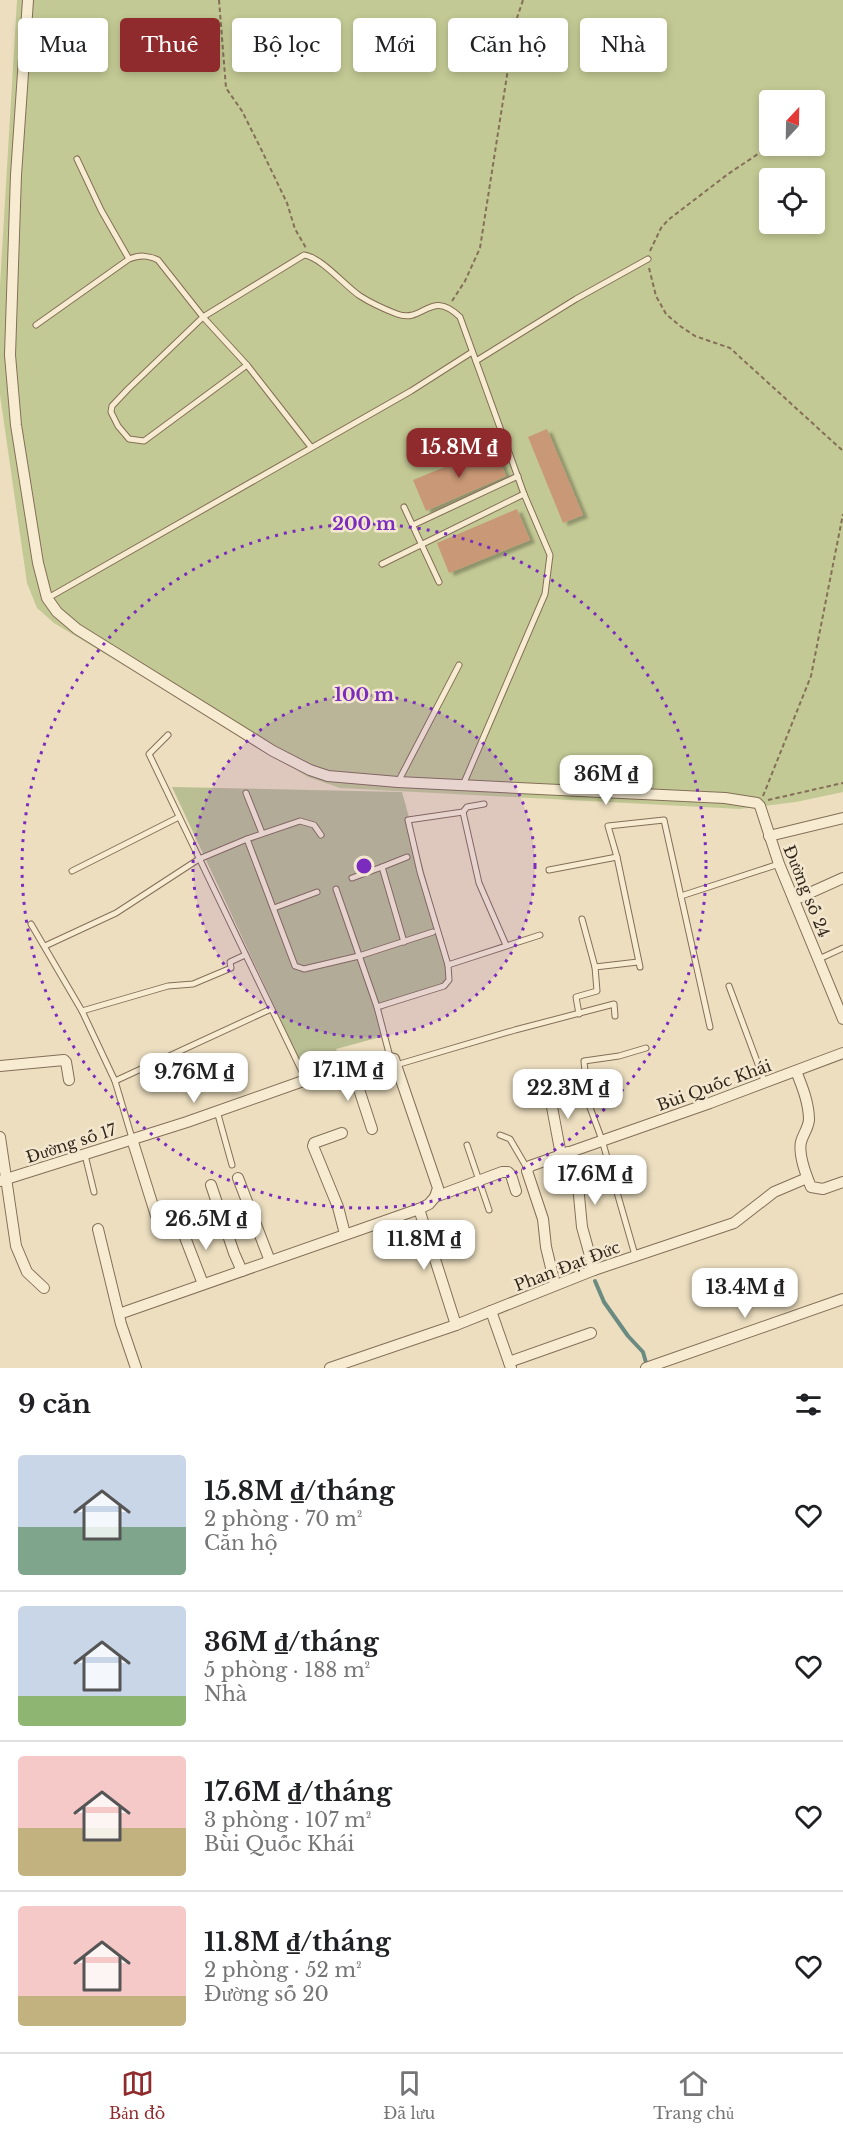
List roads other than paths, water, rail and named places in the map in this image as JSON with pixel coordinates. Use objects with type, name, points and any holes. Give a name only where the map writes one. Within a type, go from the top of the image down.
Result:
[{"type":"street","points":[[28,0],[16,176],[10,356],[16,424],[38,563],[47,598],[57,612],[77,629],[273,751],[310,770],[328,776],[463,785]]},
{"type":"street","name":"Đường số 24","points":[[463,785],[752,801],[760,806],[779,864],[840,1003],[843,1019]]},
{"type":"street","points":[[769,836],[843,818]]},
{"type":"street","points":[[794,900],[843,878]]},
{"type":"street","name":"Bùi Quốc Khái","points":[[527,1168],[843,1053]]},
{"type":"street","name":"Đường số 17","points":[[3,1180],[85,1155],[351,1065],[384,1057],[393,1061]]},
{"type":"street","points":[[0,1066],[64,1060],[69,1080]]},
{"type":"street","points":[[119,1314],[429,1204],[438,1188],[393,1061]]},
{"type":"street","points":[[351,1065],[372,1129]]},
{"type":"street","points":[[796,1071],[806,1099],[809,1120],[800,1146],[807,1178],[812,1187],[819,1189],[843,1182]]},
{"type":"street","points":[[549,1091],[564,1154],[577,1175],[582,1227],[595,1270]]},
{"type":"street","points":[[342,1133],[319,1140],[313,1146],[338,1207],[345,1234]]},
{"type":"street","points":[[0,1137],[3,1180],[16,1246],[27,1272],[44,1288]]},
{"type":"street","points":[[132,1139],[158,1222]]},
{"type":"street","points":[[527,1168],[543,1219],[546,1247],[555,1284]]},
{"type":"street","points":[[435,1197],[508,1172],[511,1174],[516,1191]]},
{"type":"street","points":[[238,1178],[270,1261]]},
{"type":"street","name":"Phan Đạt Đức","points":[[330,1368],[456,1325],[555,1284],[734,1223],[774,1192],[807,1178]]},
{"type":"street","points":[[211,1185],[242,1271]]},
{"type":"street","points":[[419,1209],[456,1325]]},
{"type":"street","points":[[182,1227],[203,1284]]},
{"type":"street","points":[[98,1229],[119,1314],[136,1368]]},
{"type":"street","points":[[651,1366],[843,1299]]},
{"type":"street","points":[[491,1311],[510,1365],[591,1333]]},
{"type":"lane","points":[[77,159],[101,210],[129,259]]},
{"type":"lane","points":[[247,365],[144,441],[129,439],[118,426],[111,412],[112,406],[202,317],[304,255],[310,256],[359,295],[401,316],[417,314],[431,306],[448,306],[460,316],[524,494],[550,555],[546,594],[463,785]]},
{"type":"lane","points":[[36,325],[129,259],[148,256],[158,260],[202,317],[247,365],[311,447]]},
{"type":"lane","points":[[476,361],[576,299],[648,259]]},
{"type":"lane","points":[[47,598],[411,391],[472,352]]},
{"type":"lane","points":[[413,525],[518,476]]},
{"type":"lane","points":[[382,564],[524,494]]},
{"type":"lane","points":[[404,507],[440,582]]},
{"type":"lane","points":[[398,782],[459,665]]},
{"type":"lane","points":[[168,735],[149,754],[306,1080]]},
{"type":"lane","points":[[246,793],[262,833]]},
{"type":"lane","points":[[377,1007],[444,986],[449,980],[448,965],[420,872],[408,820],[463,812],[467,807],[484,804]]},
{"type":"lane","points":[[463,812],[479,883],[506,945]]},
{"type":"lane","points":[[72,871],[179,817]]},
{"type":"lane","points":[[596,967],[639,964],[608,826],[664,820],[710,1027]]},
{"type":"lane","points":[[45,946],[116,913],[199,859],[247,839],[300,821],[314,825],[321,835]]},
{"type":"lane","points":[[247,839],[299,969],[359,956],[433,932]]},
{"type":"lane","points":[[352,878],[407,857]]},
{"type":"lane","points":[[549,870],[616,857]]},
{"type":"lane","points":[[681,896],[779,864]]},
{"type":"lane","points":[[382,867],[404,942]]},
{"type":"lane","points":[[336,889],[393,1061],[614,1004],[615,1016]]},
{"type":"lane","points":[[274,908],[316,892]]},
{"type":"lane","points":[[579,1014],[576,997],[597,991],[596,967],[582,919]]},
{"type":"lane","points":[[30,924],[82,1011],[115,1081],[132,1139]]},
{"type":"lane","points":[[448,965],[540,935]]},
{"type":"lane","points":[[819,959],[843,948]]},
{"type":"lane","points":[[82,1011],[168,986],[193,984],[231,968],[230,962],[245,955]]},
{"type":"lane","points":[[729,986],[765,1083]]},
{"type":"lane","points":[[115,1081],[271,1009]]},
{"type":"lane","points":[[635,1256],[602,1140],[588,1102],[584,1061],[619,1056],[646,1048]]},
{"type":"lane","points":[[217,1111],[232,1164]]},
{"type":"lane","points":[[500,1135],[503,1134],[510,1139],[527,1168]]},
{"type":"lane","points":[[467,1145],[489,1210]]},
{"type":"lane","points":[[85,1155],[94,1192]]},
{"type":"waterway","points":[[595,1281],[604,1302],[628,1336],[643,1352],[647,1366]]}]
